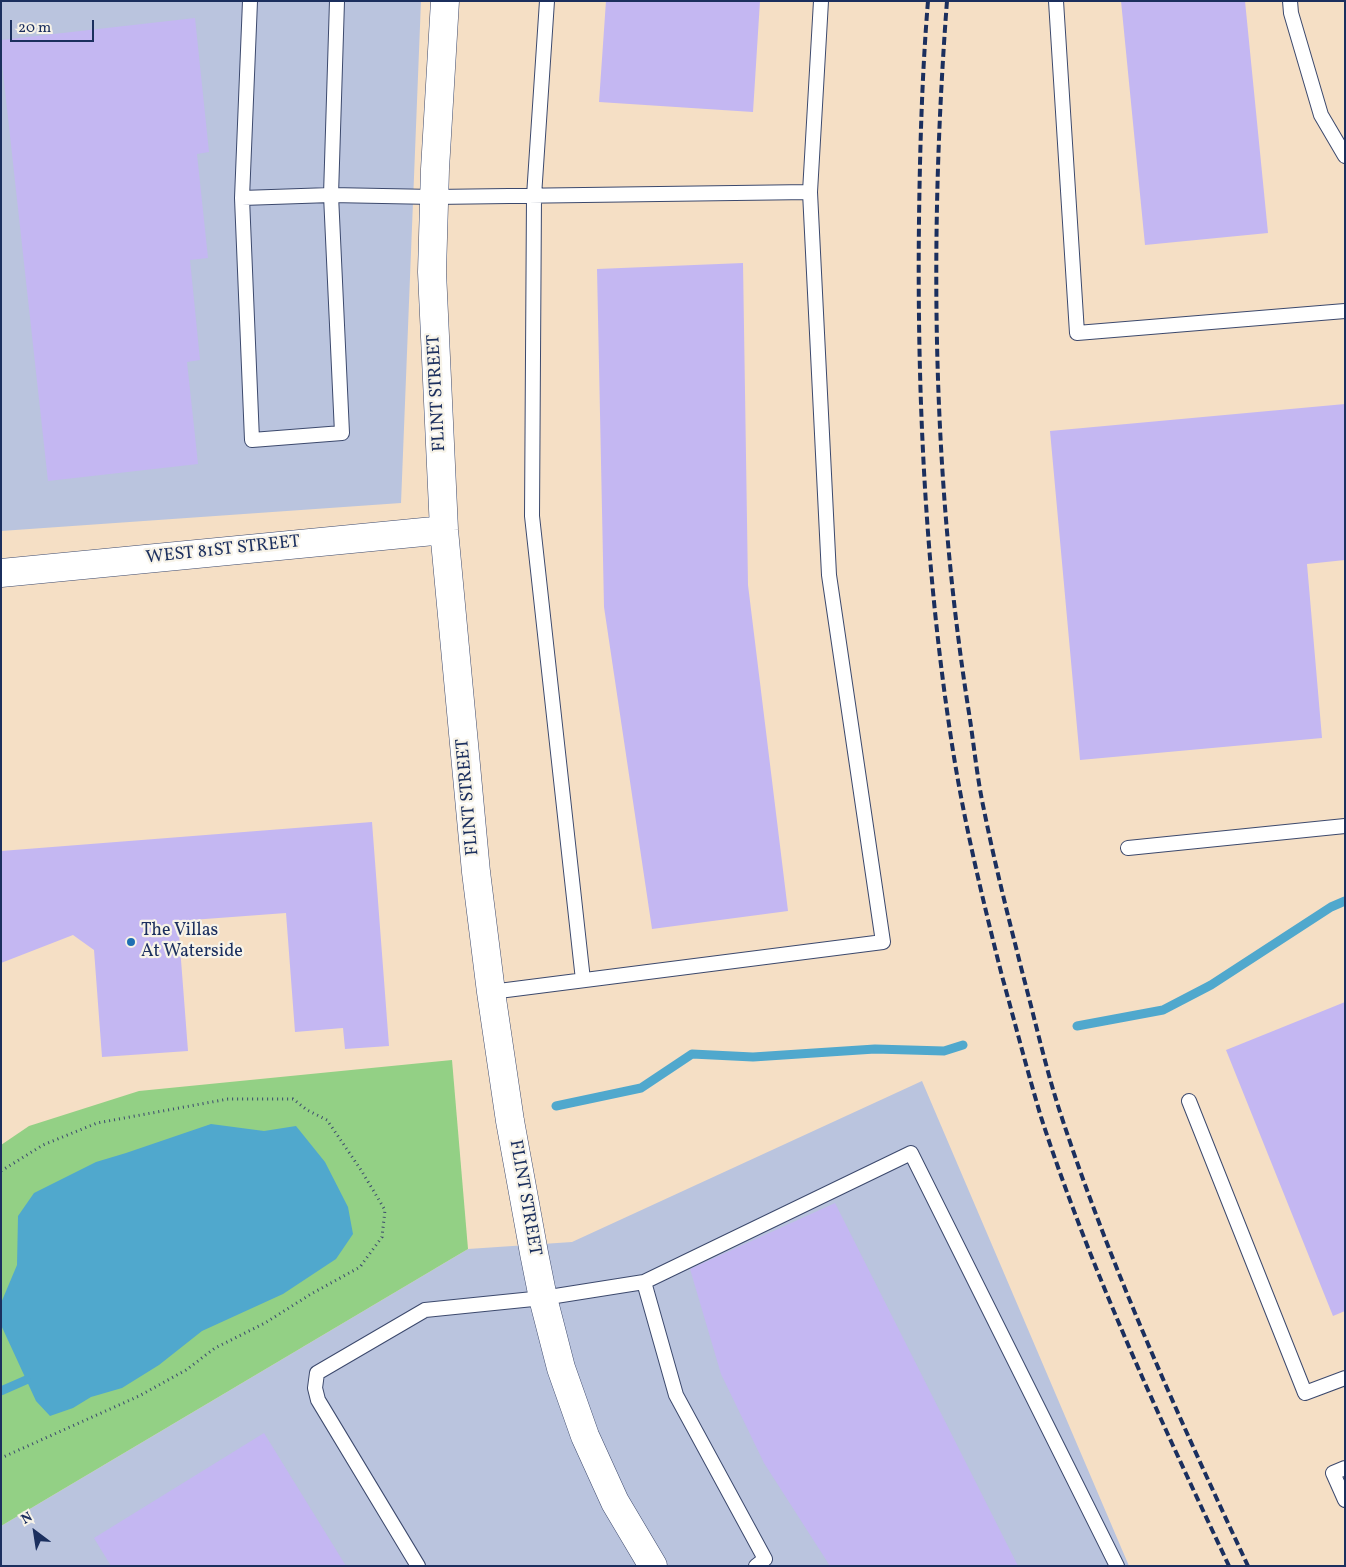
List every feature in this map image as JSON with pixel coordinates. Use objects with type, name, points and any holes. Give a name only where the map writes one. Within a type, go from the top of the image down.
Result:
[{"type":"street","name":"FLINT STREET","points":[[445,1],[434,198],[432,272],[444,530],[476,872],[491,992],[510,1121],[543,1298],[561,1368],[585,1436],[615,1502],[653,1566]]},
{"type":"street","name":"WEST 81ST STREET","points":[[1,573],[444,530]]},
{"type":"lane","points":[[250,1],[242,198],[252,440],[342,433],[331,195],[337,1]]},
{"type":"lane","points":[[547,1],[534,196],[532,516],[583,980]]},
{"type":"lane","points":[[491,992],[883,942],[828,575],[810,192],[821,1]]},
{"type":"lane","points":[[1056,1],[1077,333],[1345,311]]},
{"type":"lane","points":[[1290,1],[1291,13],[1321,115],[1345,156]]},
{"type":"lane","points":[[242,198],[331,195],[434,198],[810,192]]},
{"type":"lane","points":[[1128,848],[1345,826]]},
{"type":"lane","points":[[1188,1102],[1305,1393],[1345,1378]]},
{"type":"lane","points":[[418,1566],[318,1400],[315,1388],[318,1373],[425,1310],[543,1298],[644,1282],[911,1153],[1117,1566]]},
{"type":"lane","points":[[644,1282],[676,1395],[763,1564]]},
{"type":"lane","points":[[1345,1468],[1332,1473],[1345,1500]]},
{"type":"path","points":[[1,1171],[43,1145],[97,1123],[228,1099],[293,1099],[307,1110],[328,1120],[362,1170],[385,1210],[382,1237],[360,1267],[310,1294],[265,1323],[215,1348],[186,1370],[138,1396],[1,1458]]},
{"type":"shaded area","points":[[1,1],[421,1],[401,503],[1,531]]},
{"type":"shaded area","points":[[922,1081],[1129,1566],[1,1566],[1,1526],[468,1249],[572,1242]]},
{"type":"green space","points":[[452,1060],[468,1249],[1,1526],[1,1145],[29,1126],[139,1091]]},
{"type":"water","points":[[211,1124],[264,1131],[296,1126],[325,1162],[348,1207],[353,1234],[336,1259],[283,1294],[202,1331],[159,1365],[122,1388],[91,1397],[73,1408],[50,1416],[36,1401],[1,1325],[1,1303],[17,1265],[18,1216],[34,1193],[96,1162]]},
{"type":"building","points":[[606,1],[760,1],[753,112],[599,102]]},
{"type":"building","points":[[1121,1],[1245,1],[1268,233],[1145,245]]},
{"type":"building","points":[[195,18],[209,152],[197,154],[208,258],[190,260],[200,360],[187,362],[198,464],[48,481],[1,40]]},
{"type":"building","points":[[743,263],[748,585],[788,911],[652,929],[604,607],[597,269]]},
{"type":"building","points":[[1345,404],[1345,560],[1307,564],[1322,738],[1080,760],[1050,431]]},
{"type":"building","name":"The Villas At Waterside","points":[[372,822],[389,1046],[345,1049],[343,1028],[295,1032],[286,913],[178,921],[188,1051],[102,1057],[94,950],[73,935],[1,963],[1,851]]},
{"type":"building","points":[[1345,1002],[1345,1311],[1333,1316],[1226,1050]]},
{"type":"building","points":[[835,1203],[1018,1566],[830,1566],[764,1463],[721,1374],[690,1269]]},
{"type":"building","points":[[264,1433],[346,1566],[111,1566],[94,1538]]},
{"type":"waterway","points":[[1077,1026],[1163,1010],[1211,985],[1331,907],[1345,901]]},
{"type":"waterway","points":[[556,1106],[641,1088],[692,1054],[753,1057],[875,1049],[944,1051],[963,1045]]},
{"type":"waterway","points":[[1,1391],[26,1380]]},
{"type":"railway","points":[[928,1],[919,193],[921,415],[924,480],[935,609],[942,674],[961,798],[1002,976],[1041,1117],[1104,1288],[1229,1566]]},
{"type":"railway","points":[[947,1],[938,179],[937,358],[947,536],[977,774],[1002,892],[1045,1059],[1059,1109],[1079,1168],[1146,1340],[1248,1566]]},
{"type":"place","name":"The Villas At Waterside","points":[[131,942]]}]
